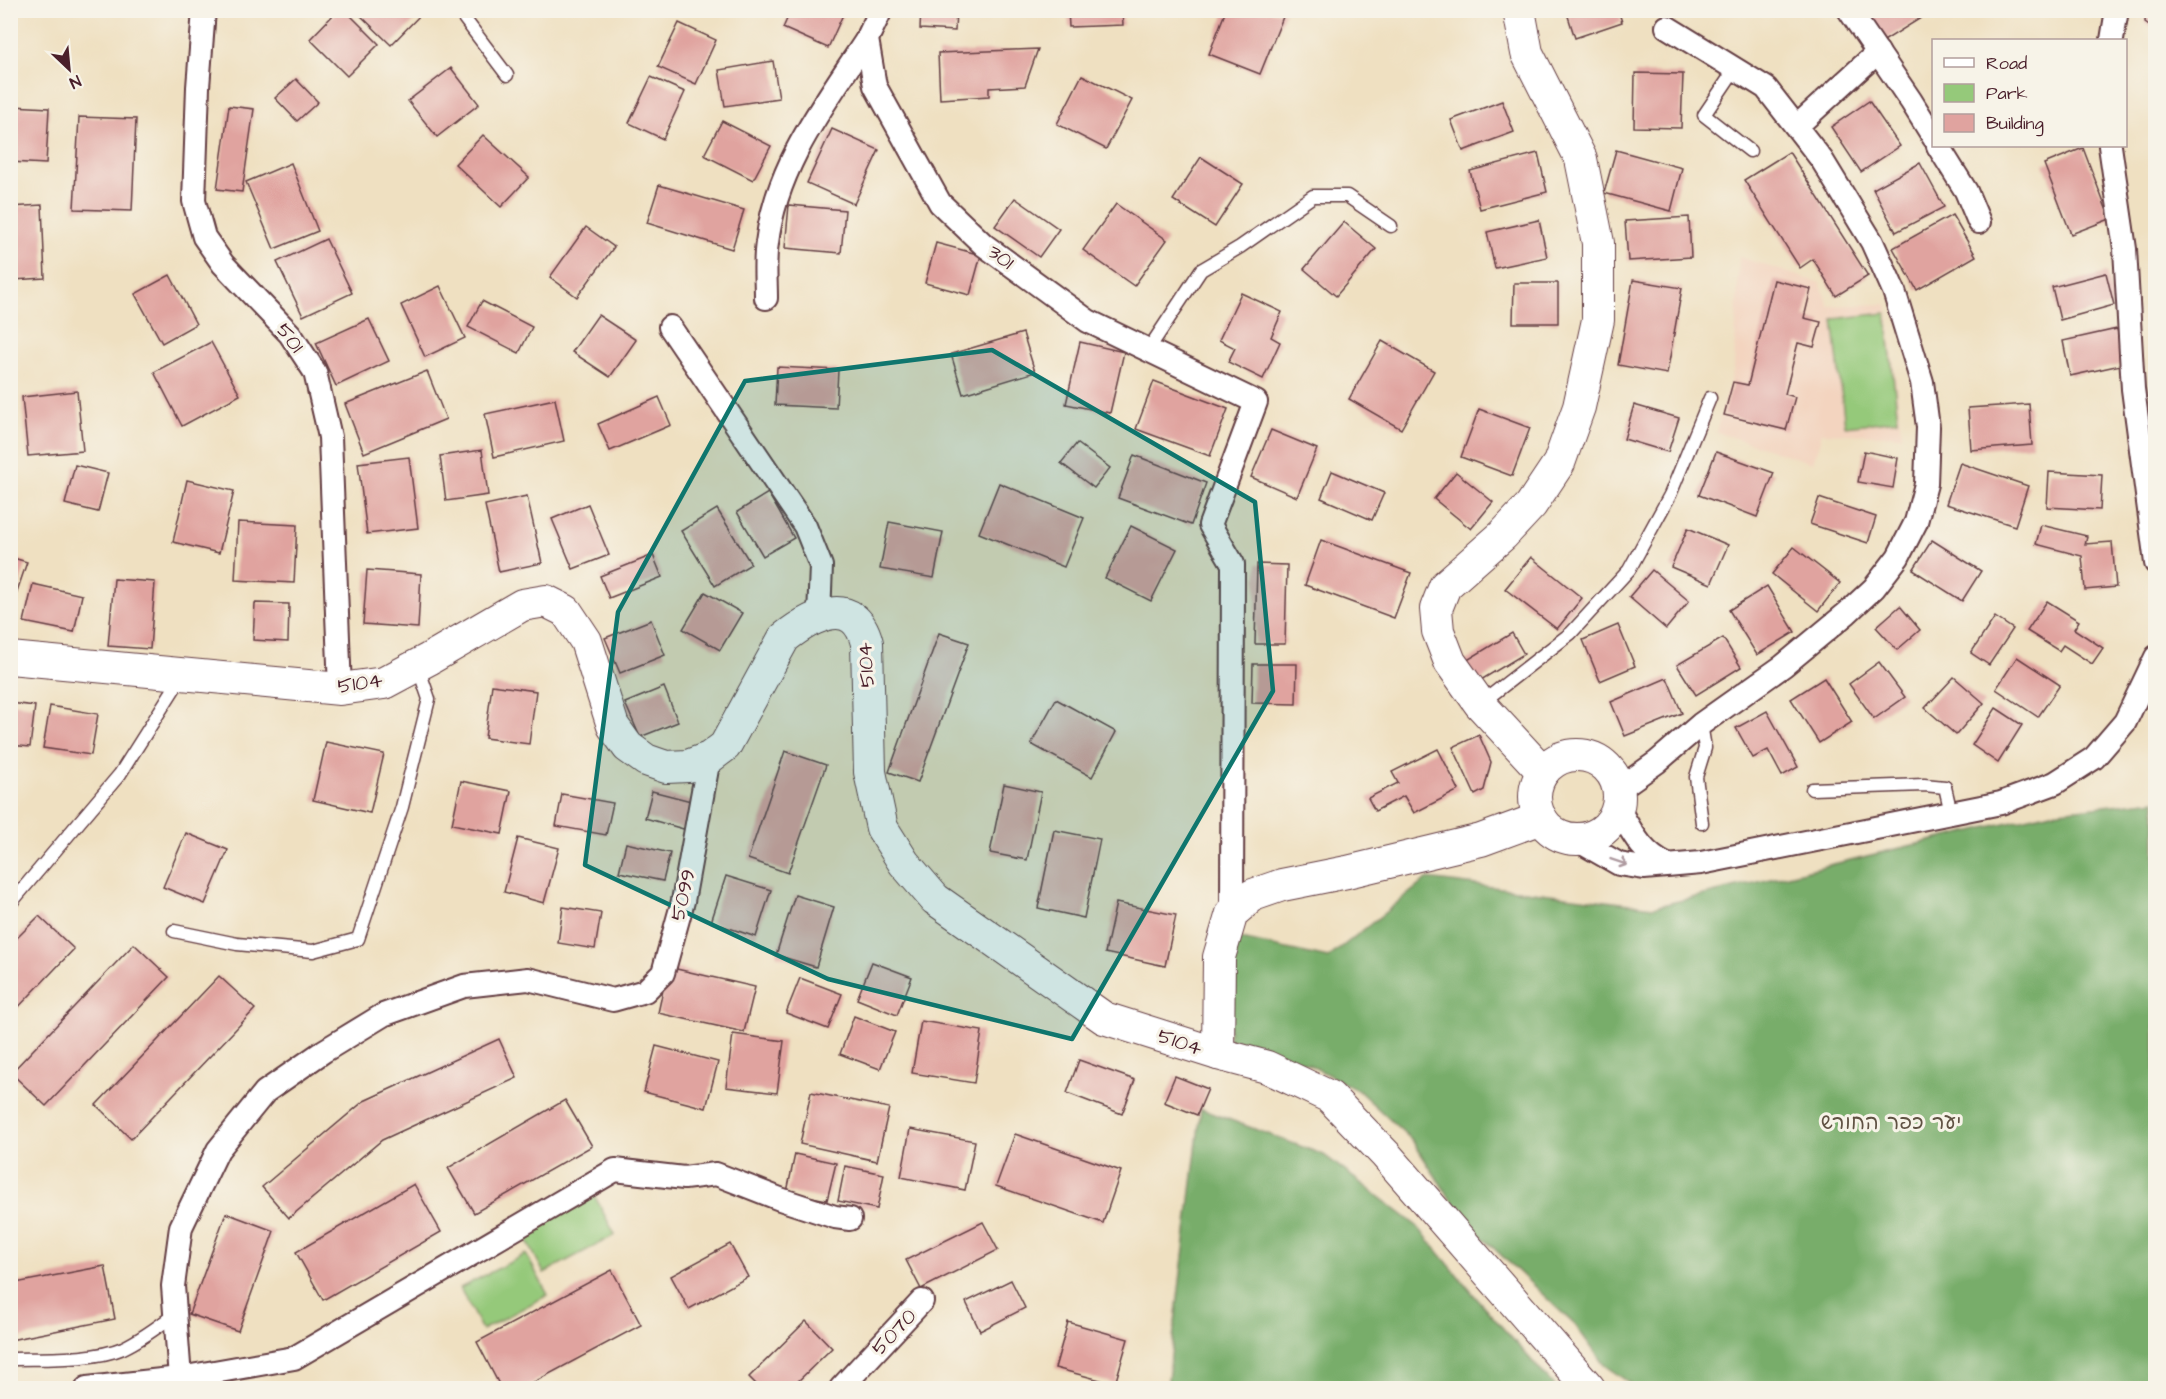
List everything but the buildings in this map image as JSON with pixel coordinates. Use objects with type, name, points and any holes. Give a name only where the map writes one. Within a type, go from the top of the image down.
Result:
[{"type":"street","name":"501","points":[[204,10],[198,87],[194,201],[204,237],[223,264],[290,334],[315,372],[330,437],[340,689]]},
{"type":"street","points":[[766,298],[766,244],[774,204],[796,150],[867,39],[880,10]]},
{"type":"street","points":[[1519,10],[1527,53],[1581,159],[1598,243],[1598,320],[1579,407],[1558,463],[1531,505],[1503,535],[1444,586],[1436,609],[1438,631],[1450,662],[1480,704],[1543,772]]},
{"type":"street","points":[[1849,10],[1932,135]]},
{"type":"street","points":[[2112,39],[2116,10]]},
{"type":"street","points":[[1575,839],[1597,834],[1613,818],[1618,799],[1657,762],[1701,724],[1782,666],[1874,588],[1898,557],[1916,522],[1926,484],[1928,427],[1922,382],[1894,291],[1872,242],[1822,160],[1766,88],[1667,27]]},
{"type":"street","name":"301","points":[[867,39],[874,86],[940,203],[984,245],[1088,321],[1256,402],[1210,525],[1233,564],[1232,913]]},
{"type":"street","points":[[1797,126],[1878,52]]},
{"type":"street","points":[[1939,147],[1966,191],[1979,222]]},
{"type":"street","points":[[2110,147],[2125,249],[2133,389],[2156,562]]},
{"type":"street","points":[[670,327],[805,526],[821,566],[819,616]]},
{"type":"street","name":"5104","points":[[10,658],[340,689],[384,682],[522,605],[546,601],[566,611],[586,641],[613,726],[628,747],[646,760],[666,767],[688,766],[709,759],[725,746],[784,638],[819,616],[836,613],[851,616],[863,627],[867,643],[870,772],[882,828],[904,862],[935,899],[1104,1018],[1267,1067],[1330,1097],[1386,1155],[1589,1389]]},
{"type":"street","points":[[1668,865],[1654,859],[1636,841],[1618,799],[1614,778],[1608,768],[1598,760],[1575,755],[1562,757],[1543,772],[1537,782],[1536,807],[1541,818],[1555,833],[1575,839],[1619,864],[1644,868],[1701,863],[2001,803],[2055,783],[2094,758],[2125,722],[2156,657]]},
{"type":"street","name":"5099","points":[[175,1314],[172,1286],[181,1227],[218,1150],[265,1092],[324,1051],[383,1015],[464,986],[528,979],[613,1000],[645,991],[663,974],[683,901],[709,759]]},
{"type":"street","points":[[1218,1054],[1219,957],[1232,913],[1253,895],[1282,885],[1481,840],[1541,818]]},
{"type":"street","points":[[87,1389],[180,1378],[294,1358],[615,1170],[684,1178],[716,1174],[780,1199],[835,1217],[850,1219]]},
{"type":"street","name":"5070","points":[[841,1389],[922,1301]]},
{"type":"street","points":[[175,1314],[180,1378]]},
{"type":"lane","points":[[458,10],[507,75]]},
{"type":"lane","points":[[1735,69],[1704,115],[1750,151]]},
{"type":"lane","points":[[1148,350],[1201,270],[1240,247],[1313,196],[1347,196],[1391,226]]},
{"type":"lane","points":[[1480,704],[1571,633],[1629,570],[1670,495],[1710,398]]},
{"type":"lane","points":[[174,931],[237,944],[313,951],[358,939],[402,807],[429,699],[417,665]]},
{"type":"lane","points":[[10,904],[120,774],[183,675]]},
{"type":"lane","points":[[1701,724],[1705,748],[1696,777],[1702,823]]},
{"type":"lane","points":[[1812,789],[1924,785],[1945,787],[1951,813]]},
{"type":"lane","points":[[10,1359],[81,1357],[121,1349],[148,1335],[175,1314]]},
{"type":"highlighted area","points":[[992,350],[1255,502],[1273,691],[1072,1039],[828,979],[585,865],[618,612],[745,381]]},
{"type":"shaded area","points":[[1739,257],[1820,283],[1829,306],[1887,304],[1902,436],[1822,433],[1813,463],[1716,432],[1734,368]]},
{"type":"green space","points":[[1886,313],[1898,420],[1845,426],[1833,319]]},
{"type":"green space","name":"יער כפר החורש","points":[[2155,800],[2155,1388],[1637,1388],[1604,1365],[1576,1326],[1464,1220],[1412,1140],[1359,1091],[1308,1064],[1229,1039],[1232,937],[1328,958],[1427,879],[1654,907],[2051,812]]},
{"type":"green space","points":[[1201,1109],[1324,1155],[1417,1226],[1556,1388],[1167,1388]]},
{"type":"green space","points":[[593,1193],[615,1235],[544,1273],[522,1231]]},
{"type":"green space","points":[[526,1254],[548,1295],[482,1330],[460,1288]]}]
